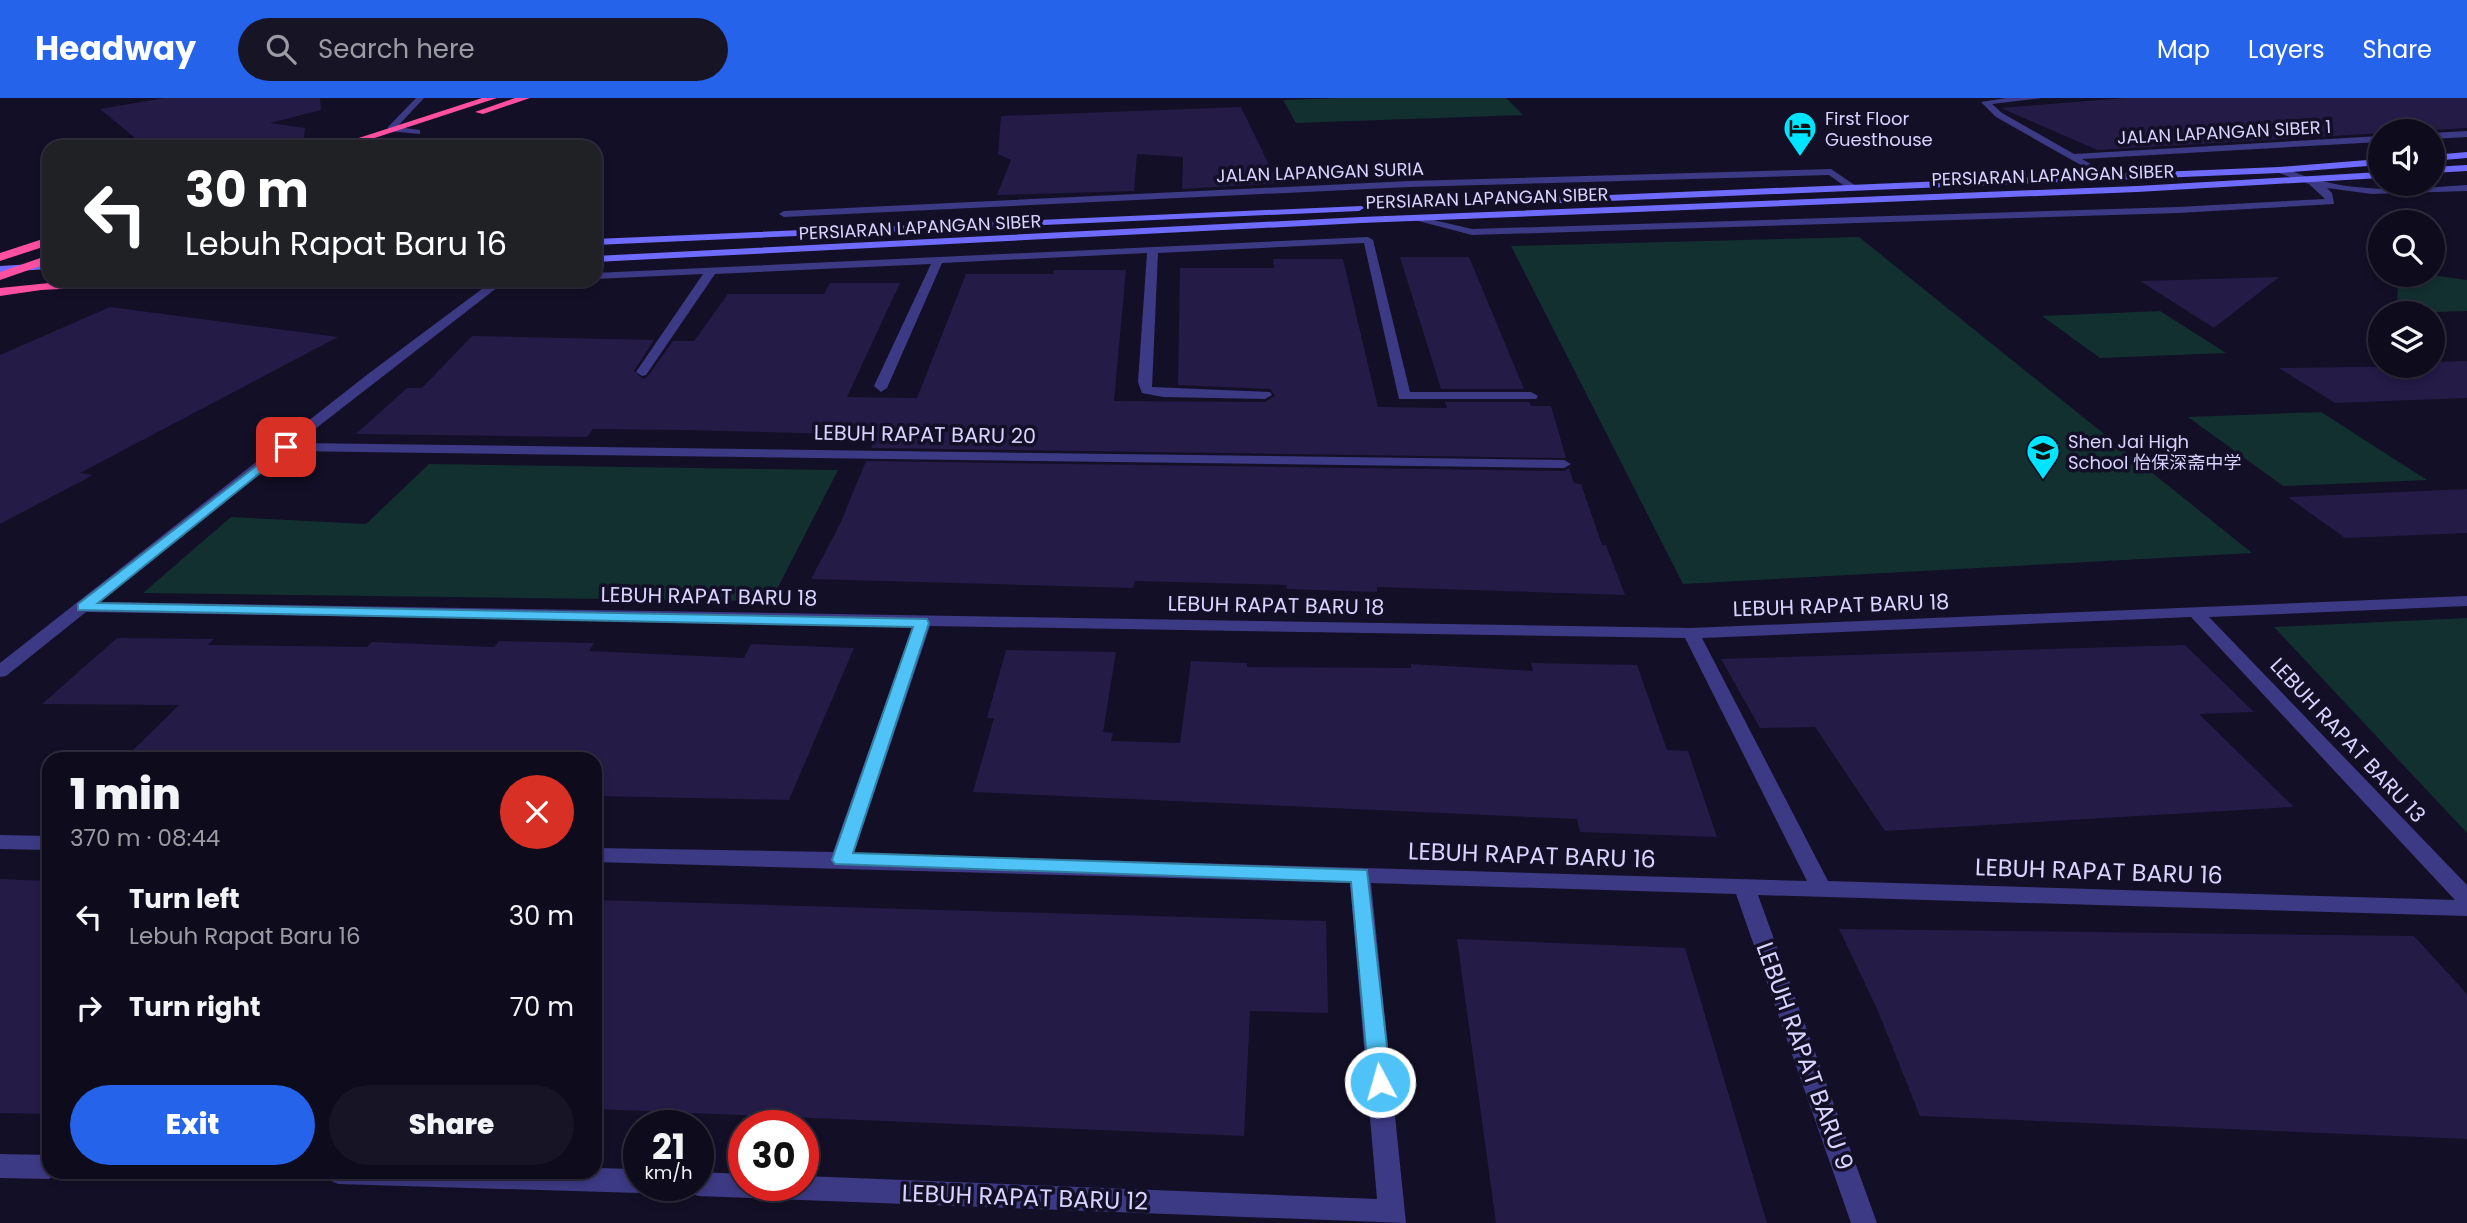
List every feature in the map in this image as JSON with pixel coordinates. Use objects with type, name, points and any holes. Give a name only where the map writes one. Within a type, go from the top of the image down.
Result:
[{"type":"highway","points":[[357,140],[492,98]]},
{"type":"highway","points":[[394,140],[525,98]]},
{"type":"highway","points":[[0,257],[42,243]]},
{"type":"highway","points":[[0,278],[42,262]]},
{"type":"highway","points":[[0,292],[42,286]]},
{"type":"main road","points":[[2445,157],[2467,155]]},
{"type":"main road","name":"PERSIARAN LAPANGAN SIBER","points":[[1532,201],[2109,178],[2368,163]]},
{"type":"main road","points":[[2445,169],[2467,168]]},
{"type":"main road","name":"PERSIARAN LAPANGAN SIBER","points":[[602,259],[1361,220],[2309,183],[2368,176]]},
{"type":"main road","name":"PERSIARAN LAPANGAN SIBER","points":[[602,242],[1518,202]]},
{"type":"main road","points":[[1350,209],[1361,220]]},
{"type":"main road","points":[[0,269],[42,266]]},
{"type":"main road","points":[[0,278],[42,278]]},
{"type":"street","points":[[391,129],[420,98]]},
{"type":"street","points":[[2038,98],[1985,102],[1999,115],[2109,178]]},
{"type":"street","points":[[391,129],[417,132]]},
{"type":"street","points":[[2445,135],[2467,134]]},
{"type":"street","name":"JALAN LAPANGAN SIBER 1","points":[[2070,157],[2368,140]]},
{"type":"street","points":[[1412,218],[1472,232],[2178,210],[2331,202],[2328,193],[2278,170]]},
{"type":"street","name":"JALAN LAPANGAN SURIA","points":[[783,214],[1572,177],[1831,172],[1853,188]]},
{"type":"street","points":[[2309,183],[2377,194],[2467,188]]},
{"type":"street","points":[[602,276],[1368,240],[1404,396],[1531,396]]},
{"type":"street","points":[[1153,250],[1144,382],[1147,390],[1163,393],[1265,395]]},
{"type":"street","points":[[881,388],[938,260]]},
{"type":"street","points":[[642,372],[712,271]]},
{"type":"street","points":[[0,672],[372,377],[492,287]]},
{"type":"street","name":"LEBUH RAPAT BARU 20","points":[[286,447],[1564,464]]},
{"type":"street","name":"LEBUH RAPAT BARU 18","points":[[83,607],[922,623],[1691,633],[2467,601]]},
{"type":"street","name":"LEBUH RAPAT BARU 13","points":[[2196,613],[2467,899]]},
{"type":"street","points":[[841,860],[922,623]]},
{"type":"street","points":[[1691,633],[1822,890]]},
{"type":"street","points":[[0,842],[42,843]]},
{"type":"street","name":"LEBUH RAPAT BARU 16","points":[[602,855],[2467,908]]},
{"type":"street","points":[[1360,875],[1393,1217]]},
{"type":"street","name":"LEBUH RAPAT BARU 9","points":[[1745,888],[1864,1223]]},
{"type":"street","points":[[0,1166],[42,1167]]},
{"type":"street","points":[[572,1179],[623,1181]]},
{"type":"street","name":"LEBUH RAPAT BARU 12","points":[[714,1185],[1393,1217]]},
{"type":"green space","points":[[1506,98],[1523,115],[1296,123],[1283,100]]},
{"type":"green space","points":[[1859,237],[2252,553],[1683,584],[1511,246]]},
{"type":"green space","points":[[2445,277],[2467,280],[2467,311],[2445,312],[2445,301],[2397,301],[2398,287],[2445,287]]},
{"type":"green space","points":[[2160,311],[2226,353],[2100,358],[2042,316]]},
{"type":"green space","points":[[2321,412],[2427,480],[2283,486],[2188,417]]},
{"type":"green space","points":[[429,464],[838,470],[771,601],[143,593],[231,517],[366,524]]},
{"type":"green space","points":[[2467,618],[2467,833],[2274,627]]},
{"type":"building","points":[[164,98],[320,98],[321,110],[270,123],[305,128],[304,140],[138,140],[100,109]]},
{"type":"building","points":[[2124,98],[2467,98],[2467,128],[2445,129],[2445,119],[2368,119],[2368,134],[2097,150],[2001,108]]},
{"type":"building","points":[[1241,107],[1278,183],[1182,189],[1183,157],[1137,154],[1134,191],[997,195],[1011,160],[998,154],[1001,116]]},
{"type":"building","points":[[1400,257],[1469,257],[1524,389],[1441,389]]},
{"type":"building","points":[[1273,259],[1343,259],[1378,407],[1447,408],[1445,402],[1529,402],[1531,406],[1551,406],[1566,458],[871,448],[876,435],[683,430],[593,429],[587,437],[356,434],[407,388],[422,388],[472,336],[654,340],[634,371],[643,379],[673,341],[694,341],[728,294],[824,294],[830,283],[900,283],[847,397],[917,398],[966,274],[1053,274],[1054,270],[1126,270],[1114,401],[1265,402],[1275,396],[1270,389],[1178,385],[1180,268],[1274,268]]},
{"type":"building","points":[[2279,277],[2214,328],[2140,281]]},
{"type":"building","points":[[110,307],[338,337],[80,473],[93,475],[0,524],[0,355]]},
{"type":"building","points":[[2467,361],[2467,398],[2335,403],[2279,368],[2368,367],[2368,378],[2445,378],[2445,362]]},
{"type":"building","points":[[866,461],[1564,471],[1569,468],[1574,483],[1581,484],[1602,545],[1606,545],[1625,595],[1377,587],[1377,592],[1286,589],[1287,585],[1135,581],[1133,588],[811,579],[840,524]]},
{"type":"building","points":[[2467,489],[2467,533],[2345,538],[2288,497]]},
{"type":"building","points":[[117,638],[214,639],[208,645],[367,647],[372,642],[494,647],[499,641],[594,643],[589,651],[744,658],[751,644],[854,648],[789,800],[602,796],[602,752],[131,752],[179,705],[42,704]]},
{"type":"building","points":[[2185,645],[2254,712],[2199,714],[2294,807],[1885,831],[1815,727],[1760,728],[1721,659]]},
{"type":"building","points":[[1006,650],[1116,652],[1103,732],[1113,733],[1111,741],[1180,743],[1191,661],[1247,663],[1247,667],[1411,668],[1411,664],[1533,671],[1531,663],[1637,665],[1667,750],[1688,751],[1717,837],[1580,832],[1577,819],[973,792],[994,718],[987,718]]},
{"type":"building","points":[[0,879],[42,881],[42,1114],[0,1113]]},
{"type":"building","points":[[602,900],[1326,921],[1328,1013],[1250,1011],[1244,1136],[819,1118],[819,1110],[728,1110],[728,1115],[714,1114],[714,1110],[602,1109]]},
{"type":"building","points":[[1839,929],[2414,936],[2467,994],[2467,1139],[1920,1116],[1878,1011]]},
{"type":"building","points":[[1457,939],[1685,948],[1767,1223],[1496,1223]]},
{"type":"place","name":"First Floor Guesthouse","points":[[1800,158]]},
{"type":"place","name":"Shen Jai High School 怡保深斋中学","points":[[2043,481]]},
{"type":"route","points":[[286,447],[83,607],[922,623],[841,860],[1360,875],[1380,1082]]}]
